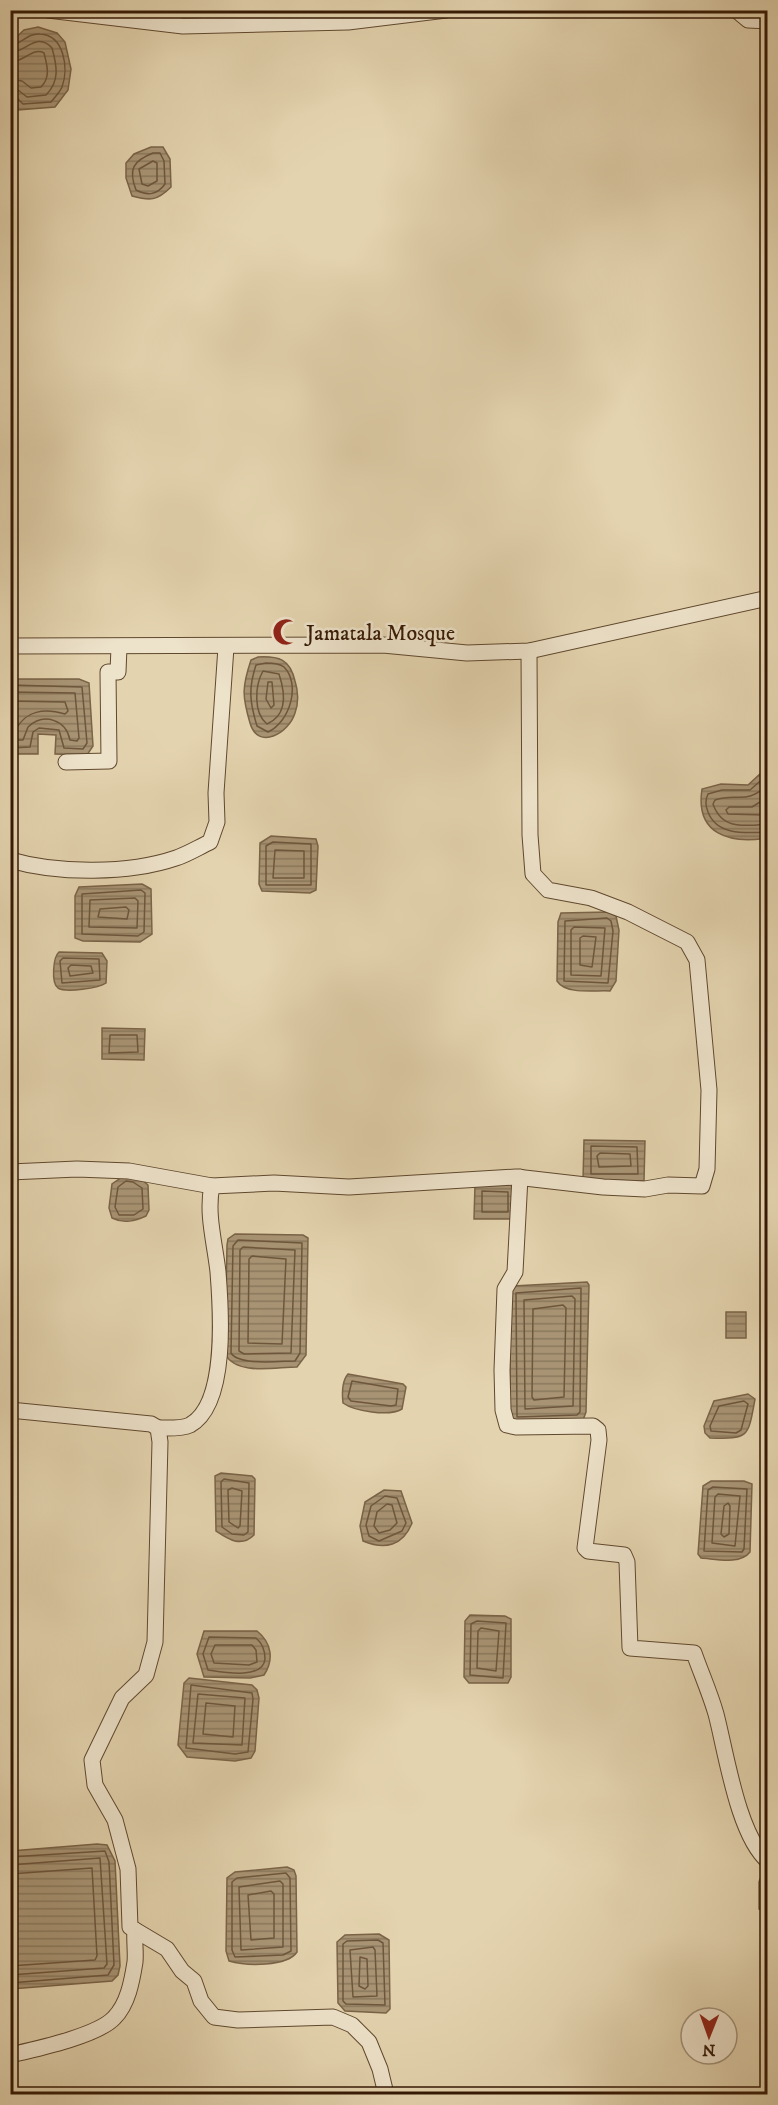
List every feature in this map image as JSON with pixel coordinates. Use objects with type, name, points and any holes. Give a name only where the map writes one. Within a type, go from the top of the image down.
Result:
[{"type":"street","points":[[48,10],[183,26],[348,22],[446,10]]},
{"type":"street","points":[[736,10],[748,20],[768,21]]},
{"type":"street","points":[[10,646],[383,645],[467,653],[529,651],[768,598]]},
{"type":"street","points":[[66,762],[109,761],[108,672],[118,672],[119,646]]},
{"type":"street","points":[[10,861],[69,872],[88,871],[159,863],[178,858],[210,842],[217,822],[216,793],[226,646]]},
{"type":"street","points":[[10,1172],[77,1169],[129,1171],[212,1185],[274,1183],[349,1187],[520,1177],[603,1187],[645,1189],[668,1185],[702,1186],[707,1169],[709,1090],[696,960],[687,942],[619,908],[565,891],[548,890],[533,874],[529,651]]},
{"type":"street","points":[[520,1177],[515,1272],[506,1289],[502,1370],[503,1410],[507,1425],[593,1426],[598,1430],[599,1440],[585,1548],[588,1551],[624,1555],[627,1562],[630,1648],[694,1653],[715,1712],[735,1797],[759,1854],[768,1861]]},
{"type":"street","points":[[10,1410],[152,1424],[158,1428],[189,1426],[202,1415],[213,1394],[220,1337],[218,1274],[209,1201],[212,1185]]},
{"type":"street","points":[[158,1428],[160,1442],[155,1642],[146,1675],[123,1698],[92,1760],[95,1785],[115,1820],[128,1869],[130,1927],[166,1949],[182,1971],[194,1982],[201,2001],[214,2017],[238,2020],[333,2017],[352,2025],[369,2042],[380,2069],[386,2094]]},
{"type":"street","points":[[10,2055],[79,2036],[113,2019],[124,2005],[130,1986],[135,1959],[135,1930]]},
{"type":"water","points":[[38,27],[57,33],[65,42],[71,69],[68,90],[55,107],[18,110],[11,97],[11,42],[24,30]]},
{"type":"water","points":[[151,147],[163,147],[170,159],[171,187],[153,199],[132,196],[126,178],[126,163],[134,154]]},
{"type":"water","points":[[258,657],[278,658],[287,663],[296,685],[297,705],[292,720],[287,727],[273,736],[260,736],[254,731],[244,698],[246,677],[251,660]]},
{"type":"water","points":[[11,679],[79,679],[89,683],[93,746],[87,755],[55,754],[56,735],[38,734],[38,754],[11,754]]},
{"type":"water","points":[[767,718],[767,838],[728,837],[709,826],[701,804],[702,789],[721,784],[748,785],[761,773]]},
{"type":"water","points":[[271,836],[316,839],[318,846],[316,890],[310,893],[262,891],[259,884],[260,843]]},
{"type":"water","points":[[142,884],[151,889],[152,934],[140,942],[83,941],[75,938],[75,896],[79,887]]},
{"type":"water","points":[[609,912],[616,916],[619,930],[616,981],[610,991],[574,990],[561,985],[557,981],[558,922],[561,913]]},
{"type":"water","points":[[59,952],[102,953],[107,961],[106,983],[82,989],[58,988],[54,981],[54,970],[55,959]]},
{"type":"water","points":[[102,1028],[145,1029],[144,1060],[102,1059]]},
{"type":"water","points":[[584,1140],[645,1141],[644,1181],[583,1180]]},
{"type":"water","points":[[125,1175],[142,1180],[148,1185],[149,1210],[146,1216],[121,1221],[112,1218],[109,1208],[112,1184]]},
{"type":"water","points":[[475,1185],[515,1185],[514,1219],[474,1219]]},
{"type":"water","points":[[235,1234],[303,1235],[308,1238],[306,1355],[297,1367],[247,1368],[231,1361],[225,1354],[227,1245],[228,1239]]},
{"type":"water","points":[[587,1282],[589,1285],[586,1412],[583,1420],[518,1423],[510,1417],[510,1294],[513,1286]]},
{"type":"water","points":[[726,1312],[746,1312],[746,1338],[726,1338]]},
{"type":"water","points":[[348,1374],[403,1384],[406,1387],[402,1409],[389,1413],[372,1412],[343,1403],[344,1384]]},
{"type":"water","points":[[748,1394],[755,1399],[748,1429],[744,1434],[732,1438],[710,1438],[705,1433],[704,1426],[714,1401]]},
{"type":"water","points":[[221,1473],[252,1476],[255,1479],[254,1535],[244,1541],[235,1541],[216,1531],[215,1476]]},
{"type":"water","points":[[711,1481],[744,1481],[752,1484],[750,1552],[740,1559],[701,1558],[698,1554],[703,1486]]},
{"type":"water","points":[[384,1490],[401,1491],[412,1523],[404,1537],[398,1541],[386,1545],[371,1544],[363,1541],[360,1526],[365,1502]]},
{"type":"water","points":[[470,1615],[505,1616],[511,1619],[511,1677],[508,1683],[469,1683],[464,1677],[465,1621]]},
{"type":"water","points":[[204,1631],[257,1631],[266,1641],[270,1652],[269,1663],[264,1675],[250,1678],[204,1677],[197,1654]]},
{"type":"water","points":[[189,1678],[252,1685],[257,1690],[259,1698],[255,1751],[251,1758],[235,1761],[187,1757],[178,1745],[184,1683]]},
{"type":"water","points":[[107,1845],[115,1861],[120,1966],[118,1975],[112,1981],[11,1989],[11,1851]]},
{"type":"water","points":[[287,1867],[294,1870],[296,1876],[297,1952],[292,1957],[276,1963],[245,1964],[229,1961],[226,1951],[227,1878],[235,1872]]},
{"type":"water","points":[[767,1878],[767,1913],[759,1909],[759,1882],[760,1879]]},
{"type":"water","points":[[379,1934],[389,1940],[390,2009],[386,2013],[345,2011],[338,2003],[337,1942],[345,1935]]},
{"type":"place","name":"Jamatala Mosque","points":[[286,632]]}]
